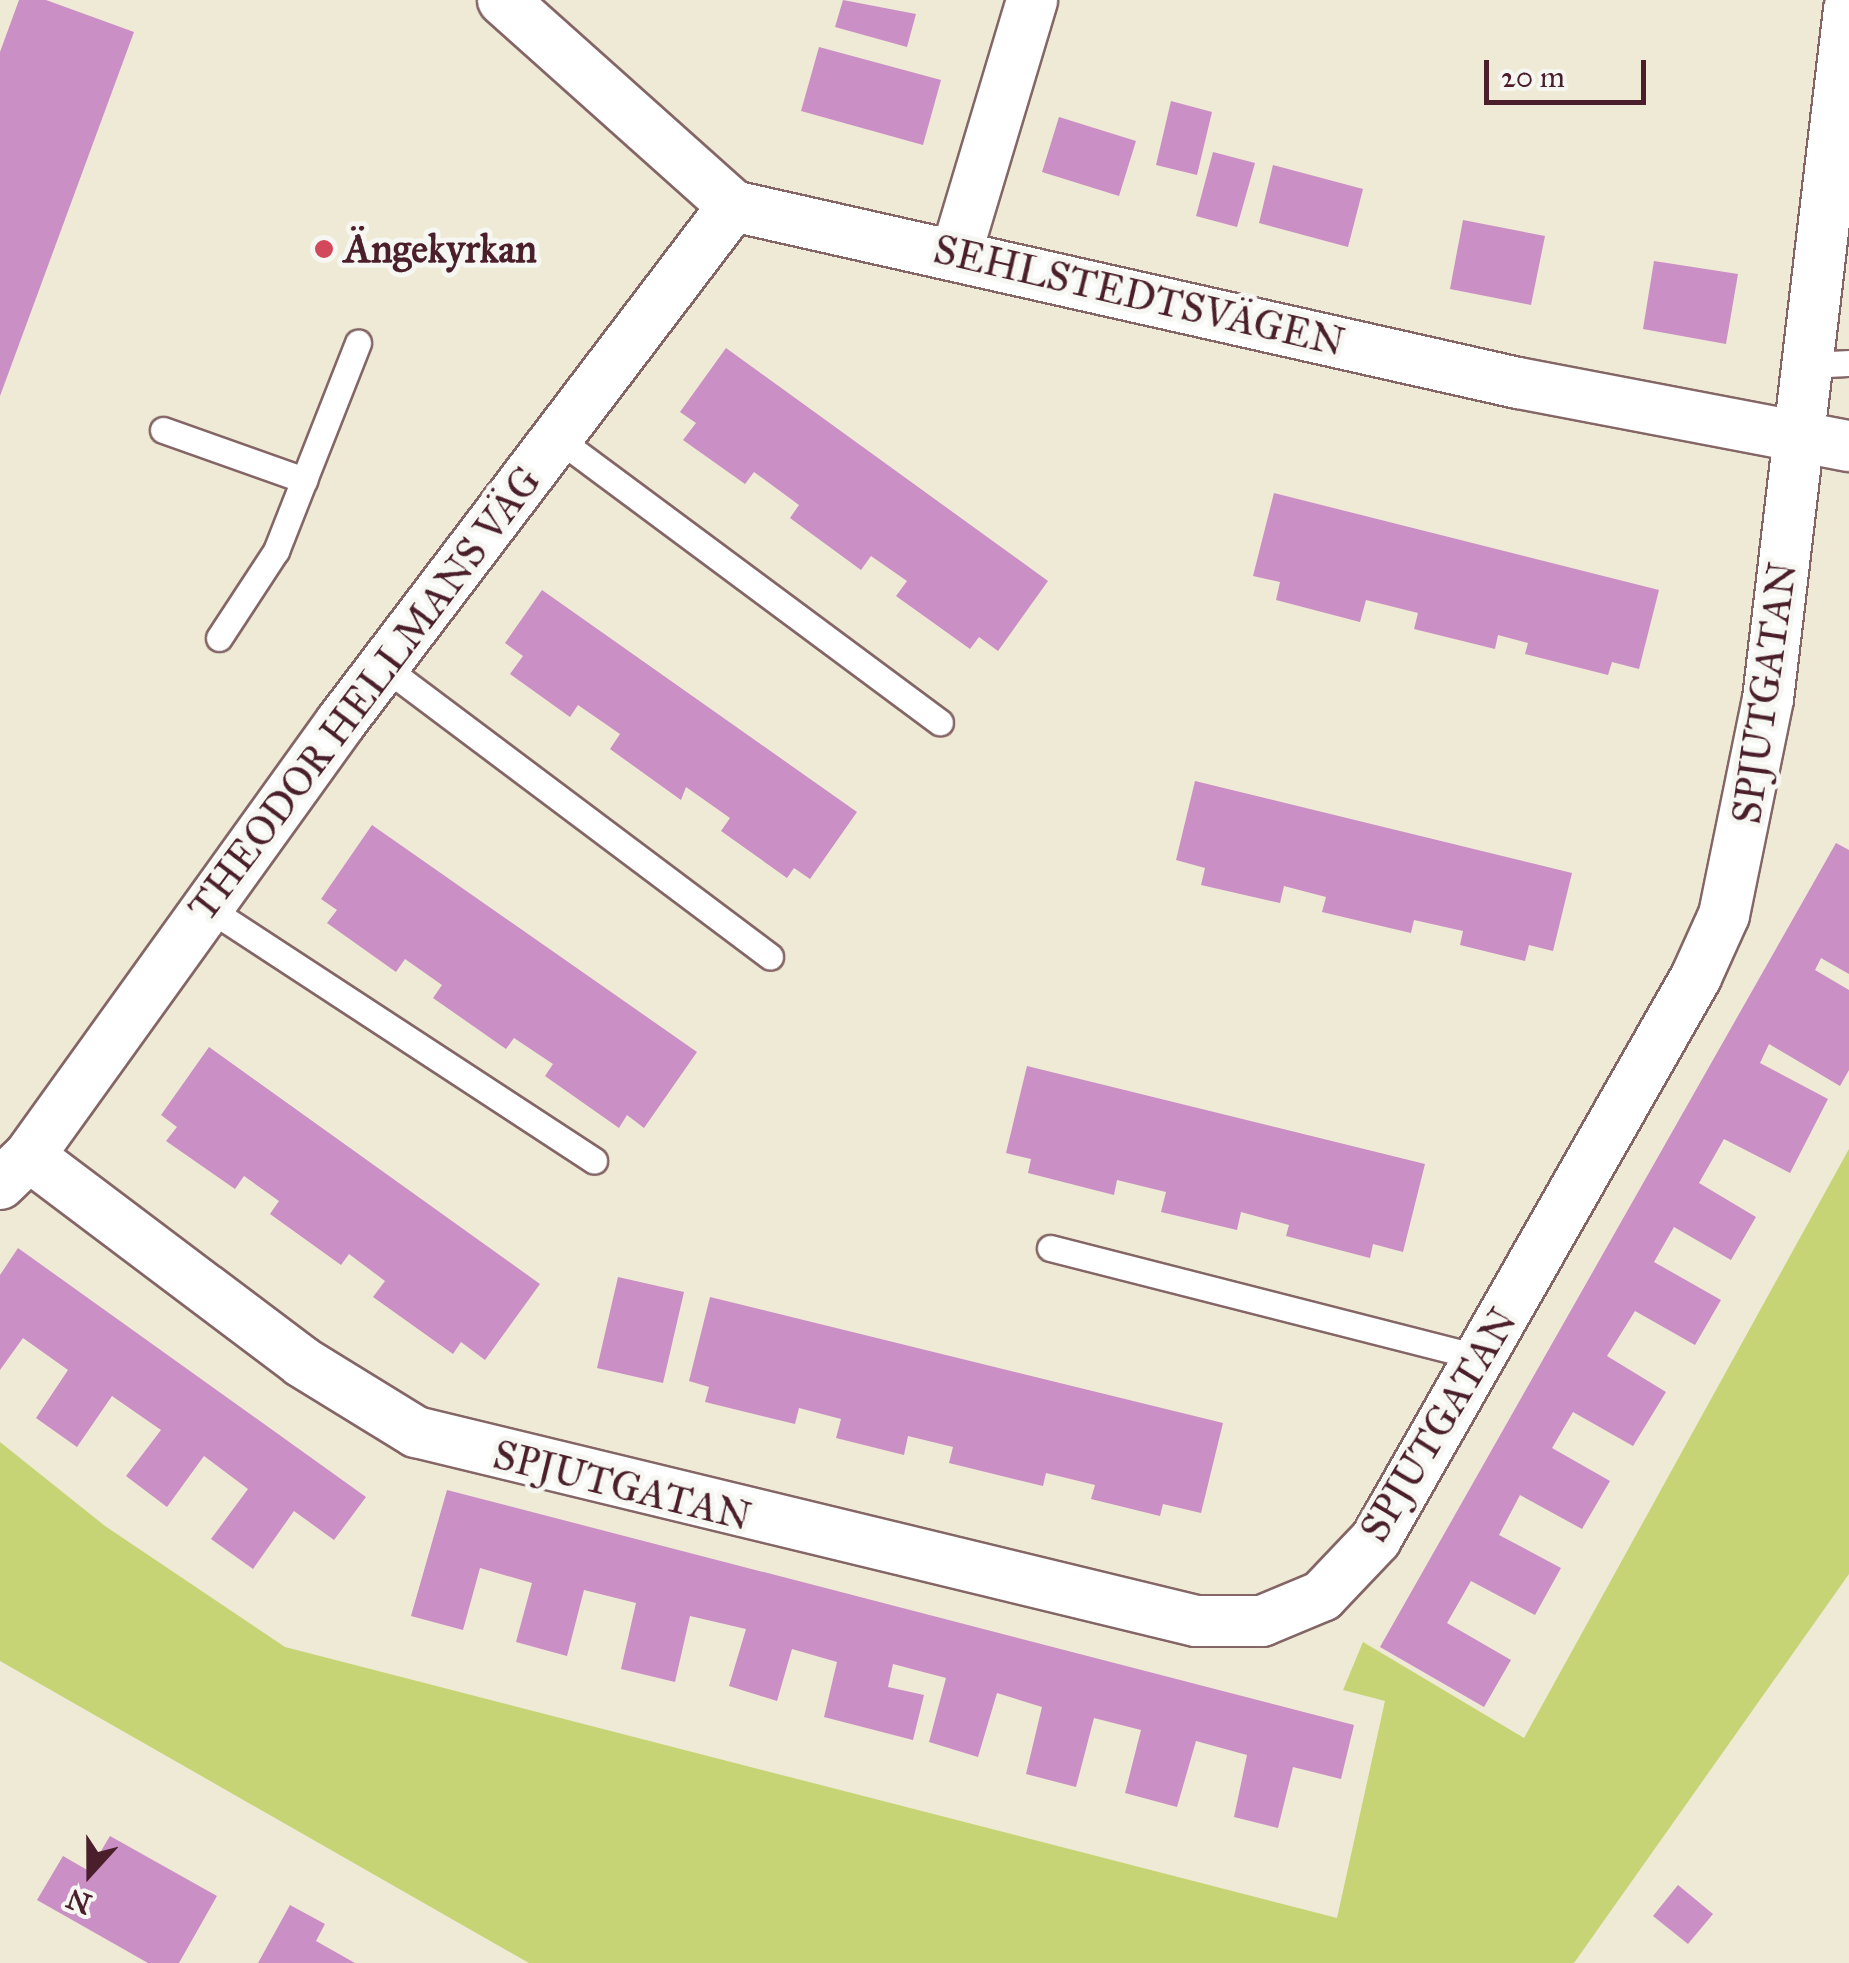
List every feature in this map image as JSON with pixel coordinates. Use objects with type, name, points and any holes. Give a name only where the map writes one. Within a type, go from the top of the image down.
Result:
[{"type":"street","name":"SEHLSTEDTSVÄGEN","points":[[502,0],[733,206],[1518,383],[1849,446]]},
{"type":"street","points":[[956,254],[1032,0]]},
{"type":"street","name":"SPJUTGATAN","points":[[14,1170],[302,1362],[416,1432],[1196,1622],[1262,1621],[1322,1596],[1376,1539],[1696,977],[1724,914],[1768,699],[1800,438],[1829,364],[1849,9]]},
{"type":"street","name":"THEODOR HELLMANS VÄG","points":[[14,1170],[383,666],[733,206]]},
{"type":"lane","points":[[219,638],[276,551],[358,343]]},
{"type":"lane","points":[[163,430],[304,480]]},
{"type":"lane","points":[[557,438],[940,722]]},
{"type":"lane","points":[[383,666],[770,956]]},
{"type":"lane","points":[[206,906],[594,1161]]},
{"type":"lane","points":[[1050,1248],[1482,1358]]},
{"type":"green space","points":[[1849,1149],[1849,1574],[1574,1963],[529,1963],[0,1661],[0,1442],[105,1526],[285,1647],[1337,1918],[1385,1701],[1343,1690],[1363,1642],[1524,1738]]},
{"type":"building","points":[[19,0],[46,0],[134,32],[0,396],[0,52]]},
{"type":"building","points":[[843,0],[916,14],[907,47],[835,27]]},
{"type":"building","points":[[819,47],[941,80],[923,145],[801,111]]},
{"type":"building","points":[[1171,101],[1212,112],[1197,175],[1156,165]]},
{"type":"building","points":[[1059,117],[1136,141],[1119,196],[1042,172]]},
{"type":"building","points":[[1213,152],[1255,163],[1237,227],[1196,216]]},
{"type":"building","points":[[1273,165],[1363,189],[1348,247],[1259,223]]},
{"type":"building","points":[[1463,220],[1545,236],[1531,305],[1450,289]]},
{"type":"building","points":[[1654,261],[1738,274],[1726,344],[1643,329]]},
{"type":"building","points":[[726,348],[1048,581],[998,651],[979,637],[970,649],[896,596],[907,581],[871,556],[861,570],[790,518],[799,505],[754,472],[745,484],[683,440],[696,423],[680,412]]},
{"type":"building","points":[[1274,493],[1659,590],[1639,669],[1612,662],[1608,675],[1525,654],[1528,643],[1498,635],[1495,649],[1414,629],[1418,613],[1366,600],[1360,622],[1276,600],[1280,582],[1253,576]]},
{"type":"building","points":[[542,590],[857,812],[810,879],[794,868],[787,878],[721,831],[730,818],[686,787],[681,800],[610,749],[620,734],[578,705],[570,717],[510,674],[523,656],[505,643]]},
{"type":"building","points":[[1195,781],[1572,873],[1553,951],[1529,945],[1525,961],[1460,945],[1463,931],[1414,920],[1411,933],[1322,912],[1326,897],[1284,886],[1280,903],[1201,885],[1205,868],[1176,860]]},
{"type":"building","points":[[372,825],[697,1052],[644,1128],[627,1115],[619,1128],[545,1076],[553,1064],[514,1038],[506,1049],[433,998],[442,985],[405,959],[396,972],[327,923],[337,910],[321,899]]},
{"type":"building","points":[[1836,843],[1849,850],[1849,974],[1821,958],[1815,970],[1849,990],[1849,1070],[1840,1086],[1769,1044],[1760,1063],[1828,1099],[1790,1173],[1724,1139],[1699,1183],[1756,1217],[1731,1260],[1674,1227],[1654,1262],[1721,1300],[1695,1345],[1635,1311],[1607,1356],[1666,1392],[1633,1446],[1573,1412],[1552,1448],[1610,1481],[1582,1529],[1520,1495],[1499,1535],[1561,1568],[1535,1615],[1471,1581],[1447,1623],[1511,1660],[1484,1707],[1380,1647]]},
{"type":"building","points":[[209,1047],[540,1284],[485,1360],[461,1342],[453,1354],[373,1297],[385,1281],[349,1254],[341,1265],[270,1214],[279,1201],[244,1176],[235,1189],[166,1141],[177,1127],[161,1115]]},
{"type":"building","points":[[1027,1066],[1425,1164],[1403,1252],[1373,1244],[1370,1258],[1286,1236],[1289,1225],[1241,1212],[1237,1230],[1161,1212],[1166,1192],[1117,1180],[1114,1195],[1028,1173],[1031,1159],[1006,1153]]},
{"type":"building","points":[[18,1248],[366,1497],[334,1540],[294,1511],[253,1569],[211,1539],[248,1489],[204,1456],[167,1507],[126,1476],[161,1430],[112,1396],[77,1447],[36,1418],[68,1370],[23,1338],[0,1370],[0,1275]]},
{"type":"building","points":[[618,1277],[684,1292],[663,1383],[597,1368]]},
{"type":"building","points":[[710,1297],[1223,1423],[1201,1513],[1163,1504],[1160,1516],[1091,1499],[1095,1485],[1046,1473],[1043,1486],[949,1463],[953,1447],[908,1436],[904,1455],[836,1438],[841,1419],[799,1408],[795,1424],[705,1402],[709,1387],[689,1381]]},
{"type":"building","points":[[447,1490],[1354,1725],[1341,1779],[1293,1767],[1278,1828],[1234,1817],[1247,1755],[1196,1741],[1177,1807],[1125,1793],[1141,1730],[1094,1718],[1076,1787],[1026,1774],[1042,1707],[997,1693],[978,1757],[929,1742],[946,1678],[893,1664],[888,1687],[924,1695],[913,1740],[824,1717],[837,1662],[792,1649],[777,1701],[729,1686],[746,1629],[690,1616],[675,1682],[621,1669],[636,1603],[584,1590],[567,1656],[516,1642],[532,1583],[480,1568],[463,1630],[411,1616]]},
{"type":"building","points":[[110,1836],[217,1896],[179,1963],[148,1963],[37,1900],[63,1856],[89,1871]]},
{"type":"building","points":[[1678,1885],[1713,1914],[1688,1944],[1653,1916]]},
{"type":"building","points":[[290,1905],[325,1924],[316,1941],[355,1963],[258,1963]]},
{"type":"place","name":"Ängekyrkan","points":[[324,249]]}]
